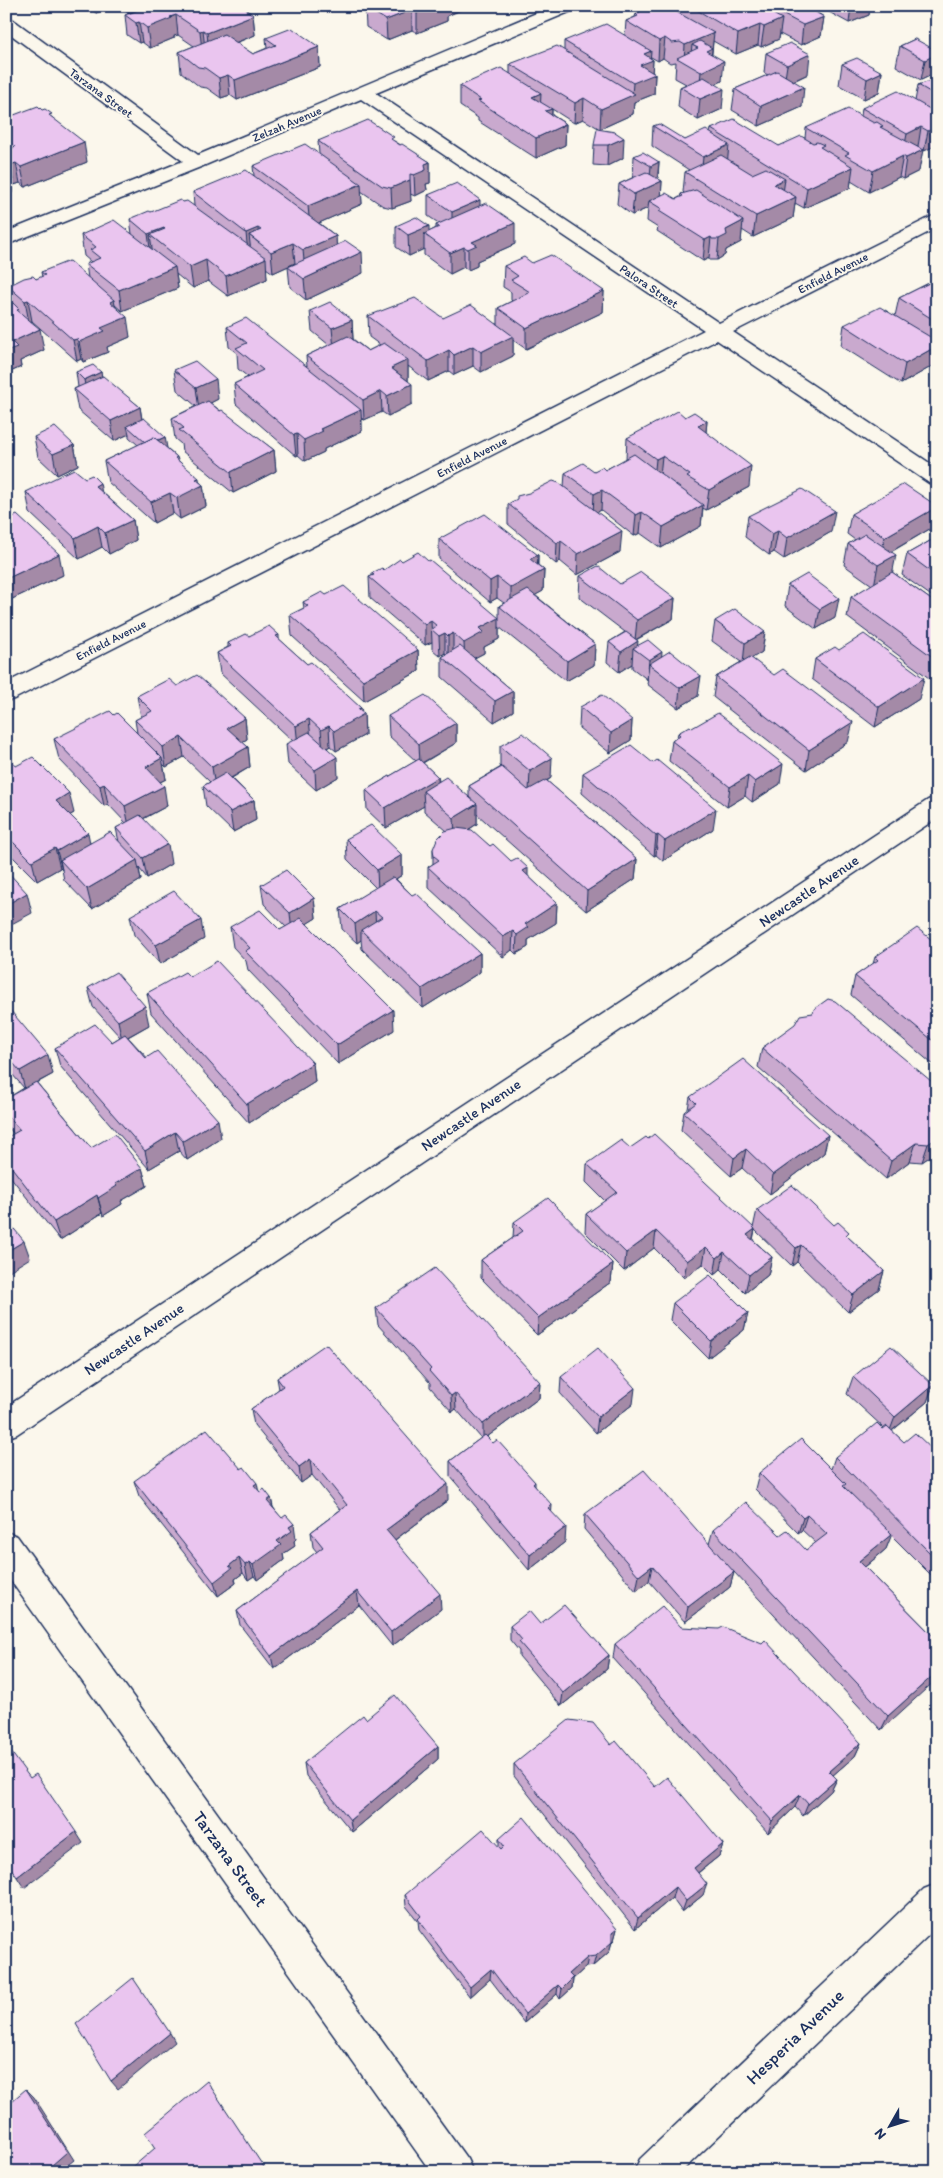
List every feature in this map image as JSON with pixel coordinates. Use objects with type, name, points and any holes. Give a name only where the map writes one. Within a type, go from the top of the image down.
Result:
[{"type":"street","name":"Zelzah Avenue","points":[[6,239],[196,162],[568,6]]},
{"type":"street","name":"Tarzana Street","points":[[6,23],[196,162]]},
{"type":"street","name":"Palora Street","points":[[362,92],[937,478]]},
{"type":"street","name":"Enfield Avenue","points":[[6,693],[937,220]]},
{"type":"street","name":"Newcastle Avenue","points":[[6,1424],[937,806]]},
{"type":"street","name":"Tarzana Street","points":[[6,1547],[454,2172]]},
{"type":"street","name":"Hesperia Avenue","points":[[653,2172],[937,1902]]},
{"type":"building","points":[[149,6],[242,6],[253,15],[207,33],[203,30],[200,31],[176,15],[147,28],[125,15]]},
{"type":"building","points":[[366,6],[433,6],[417,13],[412,10],[386,20]]},
{"type":"building","points":[[647,6],[666,6],[714,33],[685,45],[680,42],[672,43],[665,38],[659,41],[626,21],[638,16],[636,14],[640,12],[638,10]]},
{"type":"building","points":[[690,6],[759,6],[782,19],[764,27],[760,25],[738,34]]},
{"type":"building","points":[[795,6],[805,6],[824,17],[803,25],[780,13]]},
{"type":"building","points":[[606,24],[651,51],[644,54],[653,60],[640,65],[655,74],[633,83],[564,41]]},
{"type":"building","points":[[292,28],[319,47],[235,80],[228,75],[219,78],[205,68],[198,67],[179,52],[224,34],[253,54],[276,45],[266,38]]},
{"type":"building","points":[[915,39],[937,51],[937,54],[925,60],[900,46]]},
{"type":"building","points":[[700,41],[712,48],[706,51],[724,61],[701,72],[677,58],[698,48],[692,45]]},
{"type":"building","points":[[790,43],[810,54],[787,65],[766,53]]},
{"type":"building","points":[[557,46],[635,94],[601,109],[584,98],[575,103],[510,64]]},
{"type":"building","points":[[857,58],[882,72],[867,79],[842,64]]},
{"type":"building","points":[[501,68],[541,93],[532,97],[552,109],[545,111],[566,124],[536,138],[478,101],[481,100],[460,86]]},
{"type":"building","points":[[777,71],[804,87],[761,106],[735,89]]},
{"type":"building","points":[[704,77],[724,89],[700,99],[680,87]]},
{"type":"building","points":[[937,79],[937,96],[918,85]]},
{"type":"building","points":[[898,91],[937,113],[937,127],[928,131],[921,127],[907,134],[862,108]]},
{"type":"building","points":[[38,106],[52,114],[49,115],[84,142],[21,167],[16,163],[10,165],[6,162],[6,151],[15,147],[6,140],[6,118]]},
{"type":"building","points":[[848,109],[874,123],[877,122],[883,126],[880,127],[923,150],[906,158],[903,156],[873,171],[845,155],[849,153],[806,128]]},
{"type":"building","points":[[734,119],[779,146],[801,136],[813,143],[817,142],[824,145],[820,147],[853,167],[807,188],[711,129]]},
{"type":"building","points":[[368,120],[394,137],[391,139],[430,162],[425,164],[426,170],[414,175],[410,174],[410,180],[391,188],[382,186],[318,141]]},
{"type":"building","points":[[659,124],[685,140],[706,130],[729,145],[703,157],[653,126]]},
{"type":"building","points":[[597,129],[615,132],[624,138],[608,145],[594,145]]},
{"type":"building","points":[[305,144],[361,184],[308,206],[253,166]]},
{"type":"building","points":[[643,152],[659,162],[651,166],[634,156]]},
{"type":"building","points":[[721,155],[752,174],[766,168],[785,179],[774,184],[796,197],[756,216],[685,172]]},
{"type":"building","points":[[246,170],[336,236],[303,250],[293,243],[271,252],[249,235],[261,230],[258,228],[246,233],[193,192]]},
{"type":"building","points":[[646,172],[662,181],[634,194],[619,184]]},
{"type":"building","points":[[457,183],[480,200],[452,212],[428,195]]},
{"type":"building","points":[[696,190],[743,221],[726,230],[727,235],[719,239],[712,239],[711,237],[705,240],[659,211],[662,209],[649,201],[666,193],[676,199],[683,196],[681,194]]},
{"type":"building","points":[[180,200],[183,202],[187,201],[266,258],[226,276],[206,260],[190,267],[150,235],[164,228],[148,234],[130,219]]},
{"type":"building","points":[[486,203],[515,223],[472,242],[477,245],[468,249],[464,247],[450,253],[424,234],[439,227],[436,225]]},
{"type":"building","points":[[416,217],[429,226],[408,235],[396,226]]},
{"type":"building","points":[[114,220],[175,267],[119,290],[86,264],[100,258],[90,250],[96,247],[81,235]]},
{"type":"building","points":[[346,241],[362,252],[304,279],[288,267]]},
{"type":"building","points":[[551,255],[604,291],[526,328],[498,308],[530,292],[511,280],[518,276],[504,266],[524,257],[532,263]]},
{"type":"building","points":[[69,261],[114,300],[110,302],[127,317],[101,328],[105,331],[79,342],[77,339],[73,340],[28,300],[25,301],[8,286],[24,278],[33,276],[36,279],[45,275],[41,272]]},
{"type":"building","points":[[937,279],[937,322],[899,298]]},
{"type":"building","points":[[415,298],[443,318],[471,305],[513,336],[481,352],[473,346],[454,355],[449,350],[428,361],[368,316]]},
{"type":"building","points":[[330,302],[352,320],[332,328],[310,311]]},
{"type":"building","points":[[13,303],[19,309],[17,310],[40,329],[12,342],[17,347],[6,351],[6,306]]},
{"type":"building","points":[[880,307],[937,341],[937,346],[905,364],[844,325]]},
{"type":"building","points":[[246,318],[361,410],[320,429],[323,431],[304,440],[297,434],[294,435],[234,384],[263,370],[236,348],[247,343],[227,327]]},
{"type":"building","points":[[348,336],[368,351],[384,343],[408,360],[391,368],[412,384],[387,396],[381,391],[363,400],[306,356]]},
{"type":"building","points":[[195,361],[216,379],[196,388],[174,370]]},
{"type":"building","points":[[93,365],[101,372],[84,380],[76,372]]},
{"type":"building","points":[[103,376],[140,407],[111,421],[74,389]]},
{"type":"building","points":[[208,401],[274,450],[231,472],[179,430],[184,428],[172,418]]},
{"type":"building","points":[[678,411],[685,417],[694,412],[707,421],[698,426],[751,466],[709,490],[687,477],[690,475],[662,456],[656,459],[627,438]]},
{"type":"building","points":[[144,418],[165,437],[158,440],[154,437],[145,442],[127,426]]},
{"type":"building","points":[[55,427],[74,445],[53,454],[34,437]]},
{"type":"building","points":[[154,437],[199,478],[196,479],[203,485],[177,498],[170,493],[151,502],[104,461]]},
{"type":"building","points":[[634,454],[703,505],[663,527],[642,512],[636,515],[602,490],[594,494],[565,473],[583,463],[594,471],[602,467],[605,470]]},
{"type":"building","points":[[74,469],[85,478],[92,475],[100,483],[95,486],[133,520],[105,533],[98,526],[75,538],[26,492]]},
{"type":"building","points":[[553,481],[559,483],[622,531],[578,554],[561,541],[557,543],[508,504],[517,499],[517,496],[529,493]]},
{"type":"building","points":[[904,484],[937,507],[885,537],[851,514]]},
{"type":"building","points":[[802,489],[835,511],[787,538],[778,531],[772,534],[748,516]]},
{"type":"building","points":[[485,514],[538,555],[530,559],[544,570],[511,588],[497,577],[490,581],[439,539]]},
{"type":"building","points":[[17,515],[59,554],[6,579],[6,520]]},
{"type":"building","points":[[865,534],[896,555],[878,565],[848,544]]},
{"type":"building","points":[[937,537],[937,576],[907,554]]},
{"type":"building","points":[[418,552],[499,618],[480,628],[484,632],[464,643],[453,633],[448,636],[445,633],[439,636],[431,629],[437,626],[431,621],[425,625],[369,577],[374,575],[372,573],[382,568],[384,570],[400,559],[402,561]]},
{"type":"building","points":[[598,566],[620,584],[641,572],[675,598],[637,620],[580,576]]},
{"type":"building","points":[[892,572],[937,604],[937,660],[851,597]]},
{"type":"building","points":[[807,574],[839,598],[820,609],[788,585]]},
{"type":"building","points":[[344,586],[418,650],[363,680],[290,615],[308,606],[303,602],[322,592],[326,595]]},
{"type":"building","points":[[528,590],[595,644],[567,661],[499,606]]},
{"type":"building","points":[[735,609],[765,632],[745,643],[715,621]]},
{"type":"building","points":[[269,626],[279,635],[276,636],[307,664],[311,662],[361,708],[358,709],[364,714],[334,731],[329,726],[321,730],[309,719],[296,726],[217,653],[231,646],[228,643],[246,634],[249,636]]},
{"type":"building","points":[[626,632],[638,641],[621,652],[609,642]]},
{"type":"building","points":[[864,634],[924,678],[879,707],[815,659],[835,647],[839,650]]},
{"type":"building","points":[[648,640],[662,652],[649,660],[633,648]]},
{"type":"building","points":[[460,646],[513,691],[495,701],[442,657]]},
{"type":"building","points":[[670,651],[701,676],[680,688],[649,664]]},
{"type":"building","points":[[750,657],[774,675],[783,669],[853,722],[809,750],[716,677]]},
{"type":"building","points":[[197,675],[245,718],[227,728],[248,747],[212,767],[181,737],[163,747],[135,720],[152,711],[137,696],[169,679],[177,686]]},
{"type":"building","points":[[425,695],[456,723],[419,744],[388,716]]},
{"type":"building","points":[[602,695],[632,720],[611,733],[580,707]]},
{"type":"building","points":[[110,711],[114,715],[117,713],[162,758],[146,767],[164,786],[125,806],[104,784],[100,786],[54,739]]},
{"type":"building","points":[[718,713],[783,764],[755,782],[748,776],[730,787],[672,741],[680,735],[678,733],[690,726],[692,728]]},
{"type":"building","points":[[309,732],[337,757],[315,770],[286,744]]},
{"type":"building","points":[[523,733],[552,758],[530,771],[500,746]]},
{"type":"building","points":[[631,745],[653,763],[657,760],[716,809],[665,841],[658,835],[656,836],[583,773]]},
{"type":"building","points":[[33,757],[69,793],[56,801],[88,833],[57,851],[55,848],[32,861],[6,835],[6,763],[11,760],[16,766]]},
{"type":"building","points":[[419,759],[438,777],[385,808],[366,790]]},
{"type":"building","points":[[502,767],[528,790],[546,780],[637,859],[587,891],[469,786]]},
{"type":"building","points":[[226,773],[254,800],[230,812],[203,786]]},
{"type":"building","points":[[446,777],[477,804],[454,818],[423,791]]},
{"type":"building","points":[[140,815],[168,844],[143,858],[116,828]]},
{"type":"building","points":[[371,825],[402,855],[377,870],[346,839]]},
{"type":"building","points":[[456,828],[472,830],[490,846],[493,844],[511,861],[517,858],[528,868],[523,871],[557,903],[525,924],[529,927],[517,935],[513,931],[503,937],[428,867],[439,860],[434,856],[433,849],[437,839],[445,831]]},
{"type":"building","points":[[110,832],[137,860],[87,889],[60,860]]},
{"type":"building","points":[[6,870],[27,893],[6,905]]},
{"type":"building","points":[[286,870],[314,898],[290,913],[261,885]]},
{"type":"building","points":[[393,877],[412,895],[416,893],[480,953],[422,989],[361,930],[382,917],[375,911],[355,924],[340,909]]},
{"type":"building","points":[[174,891],[201,920],[156,945],[130,916]]},
{"type":"building","points":[[260,910],[280,930],[301,918],[393,1010],[337,1045],[245,951],[250,948],[230,927]]},
{"type":"building","points":[[917,928],[937,944],[937,1044],[855,976],[878,960],[875,957]]},
{"type":"building","points":[[217,961],[313,1063],[247,1104],[147,993],[185,972],[190,977]]},
{"type":"building","points":[[116,972],[145,1006],[118,1021],[88,988]]},
{"type":"building","points":[[828,999],[835,1001],[937,1086],[937,1138],[928,1144],[916,1143],[891,1161],[762,1048],[795,1024],[800,1015],[813,1013],[814,1009]]},
{"type":"building","points":[[10,1010],[48,1055],[20,1071],[6,1055],[6,1012]]},
{"type":"building","points":[[95,1024],[112,1042],[125,1034],[146,1058],[157,1051],[218,1120],[183,1141],[175,1132],[145,1151],[55,1048]]},
{"type":"building","points":[[743,1059],[828,1135],[773,1175],[746,1149],[734,1158],[684,1112],[696,1103],[690,1097]]},
{"type":"building","points":[[36,1082],[91,1148],[115,1134],[142,1168],[115,1184],[117,1186],[98,1198],[97,1195],[54,1222],[6,1160],[6,1138],[20,1130],[6,1114],[6,1099]]},
{"type":"building","points":[[654,1134],[755,1229],[747,1235],[772,1257],[749,1275],[724,1252],[717,1258],[706,1247],[687,1261],[656,1231],[626,1253],[586,1214],[617,1192],[587,1164],[621,1140],[630,1148]]},
{"type":"building","points":[[792,1185],[834,1225],[838,1222],[849,1232],[846,1235],[884,1271],[853,1295],[801,1245],[796,1248],[757,1210]]},
{"type":"building","points":[[548,1198],[613,1264],[538,1318],[481,1260],[523,1231],[514,1222]]},
{"type":"building","points":[[6,1219],[24,1241],[6,1252]]},
{"type":"building","points":[[435,1268],[540,1382],[483,1424],[455,1393],[451,1396],[429,1371],[431,1369],[376,1308]]},
{"type":"building","points":[[710,1275],[748,1313],[711,1341],[673,1303]]},
{"type":"building","points":[[326,1344],[448,1484],[386,1530],[440,1594],[391,1632],[357,1591],[271,1656],[237,1611],[323,1547],[311,1532],[347,1505],[310,1459],[299,1467],[251,1409],[283,1386],[277,1378]]},
{"type":"building","points":[[891,1346],[933,1385],[895,1417],[853,1377]]},
{"type":"building","points":[[598,1348],[635,1388],[598,1417],[561,1377]]},
{"type":"building","points":[[877,1423],[883,1429],[887,1426],[904,1442],[915,1433],[937,1454],[937,1560],[835,1457]]},
{"type":"building","points":[[207,1429],[241,1469],[244,1467],[257,1483],[254,1485],[260,1492],[264,1489],[271,1498],[267,1501],[282,1518],[286,1515],[294,1524],[289,1527],[292,1531],[277,1541],[281,1545],[253,1565],[250,1562],[245,1565],[239,1558],[229,1566],[232,1568],[214,1582],[134,1481]]},
{"type":"building","points":[[485,1435],[493,1443],[497,1440],[535,1482],[533,1484],[552,1505],[548,1508],[566,1527],[530,1555],[450,1461]]},
{"type":"building","points":[[801,1439],[846,1484],[843,1486],[892,1534],[859,1561],[937,1640],[937,1672],[888,1716],[713,1530],[746,1502],[780,1535],[787,1530],[806,1550],[827,1534],[807,1515],[803,1518],[759,1473]]},
{"type":"building","points":[[644,1470],[734,1572],[688,1607],[652,1566],[639,1576],[585,1514]]},
{"type":"building","points":[[564,1605],[609,1655],[563,1693],[519,1642],[522,1640],[510,1626],[529,1611],[540,1624]]},
{"type":"building","points":[[662,1606],[681,1627],[719,1629],[723,1627],[762,1643],[765,1640],[861,1743],[829,1771],[837,1779],[808,1804],[800,1795],[772,1821],[615,1644]]},
{"type":"building","points":[[395,1695],[438,1746],[350,1820],[304,1763],[363,1715],[366,1719]]},
{"type":"building","points":[[569,1720],[593,1723],[611,1745],[616,1741],[655,1787],[667,1777],[723,1844],[694,1868],[707,1884],[686,1901],[675,1887],[638,1918],[514,1764]]},
{"type":"building","points":[[6,1745],[30,1778],[36,1774],[76,1832],[17,1877],[6,1861]]},
{"type":"building","points":[[524,1817],[617,1929],[612,1933],[612,1942],[596,1956],[588,1957],[569,1974],[573,1978],[562,1989],[558,1985],[525,2014],[491,1969],[470,1987],[418,1919],[421,1916],[405,1895],[483,1829],[501,1849],[504,1846],[499,1839]]},
{"type":"building","points":[[133,1978],[170,2033],[111,2081],[76,2024]]},
{"type":"building","points":[[207,2081],[267,2172],[127,2172],[155,2148],[145,2133]]},
{"type":"building","points":[[26,2089],[67,2152],[44,2172],[6,2172],[6,2106]]}]
